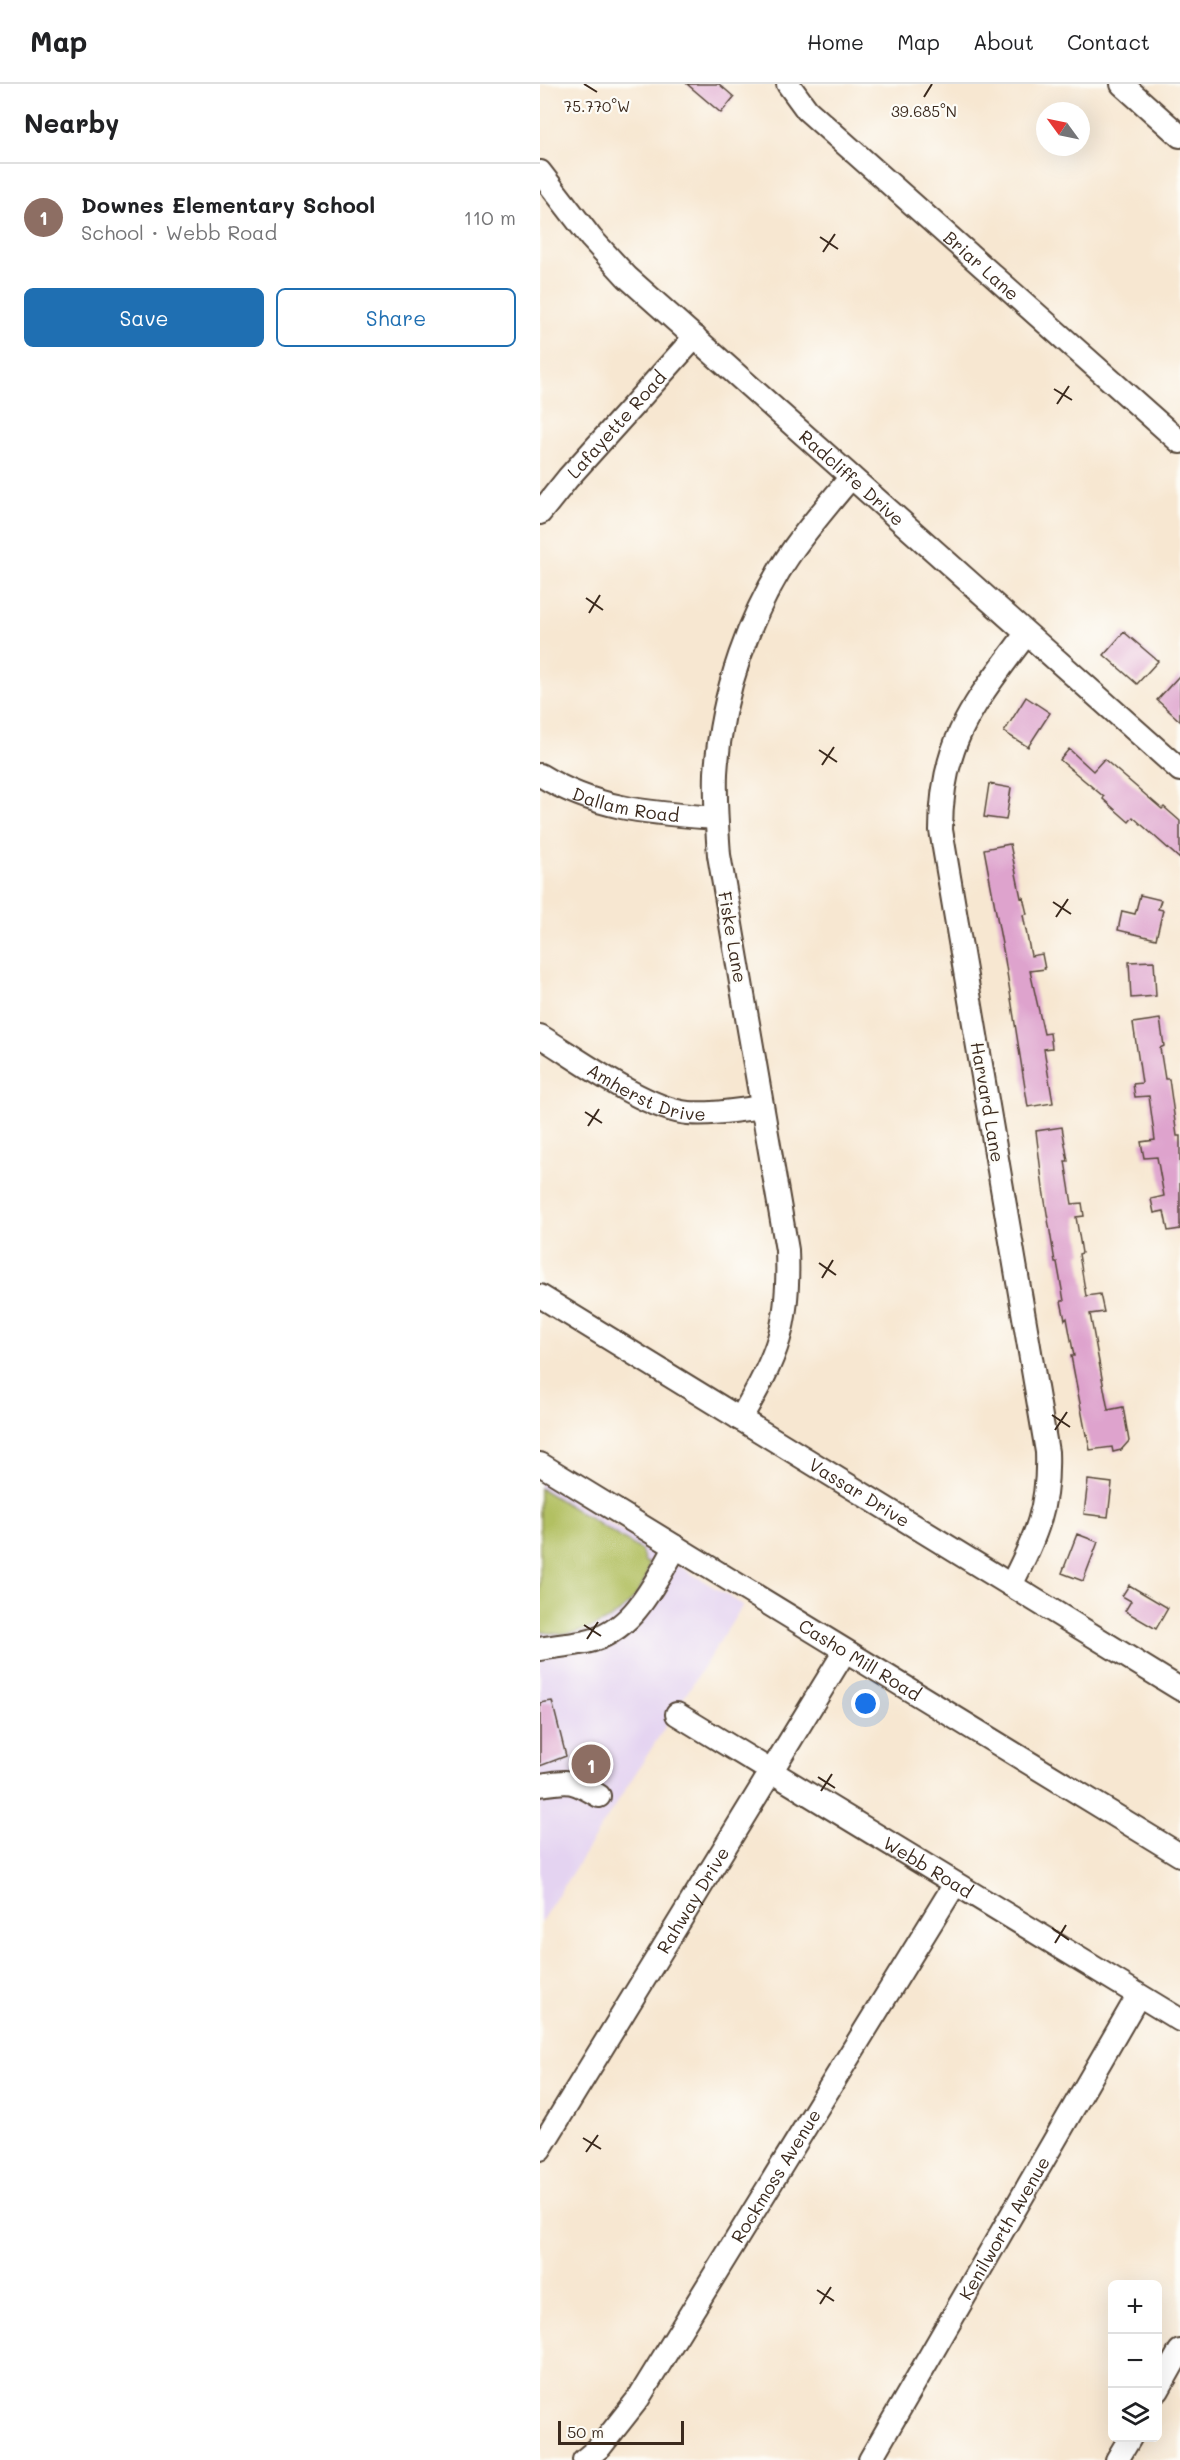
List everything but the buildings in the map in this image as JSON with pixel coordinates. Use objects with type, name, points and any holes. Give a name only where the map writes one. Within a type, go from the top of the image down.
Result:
[{"type":"street","name":"Briar Lane","points":[[788,84],[807,110],[1180,442]]},
{"type":"street","points":[[1122,84],[1180,136]]},
{"type":"street","name":"Radcliffe Drive","points":[[540,172],[608,258],[1180,770]]},
{"type":"street","name":"Lafayette Road","points":[[542,507],[695,338]]},
{"type":"street","name":"Fiske Lane","points":[[741,1419],[776,1353],[783,1327],[787,1288],[786,1250],[719,855],[716,774],[725,711],[742,650],[767,594],[793,549],[851,477]]},
{"type":"street","name":"Harvard Lane","points":[[1011,1585],[1039,1527],[1047,1482],[1047,1452],[941,830],[941,806],[944,782],[959,732],[973,705],[1026,634]]},
{"type":"street","name":"Dallam Road","points":[[540,775],[576,794],[620,808],[716,818]]},
{"type":"street","name":"Amherst Drive","points":[[540,1036],[635,1094],[670,1109],[705,1114],[762,1107]]},
{"type":"street","name":"Vassar Drive","points":[[540,1296],[1180,1689]]},
{"type":"street","name":"Casho Mill Road","points":[[540,1464],[1180,1855]]},
{"type":"street","points":[[540,1649],[587,1641],[609,1633],[626,1622],[644,1601],[676,1547]]},
{"type":"street","name":"Rahway Drive","points":[[540,2149],[845,1651]]},
{"type":"street","name":"Webb Road","points":[[677,1714],[1180,2020]]},
{"type":"street","points":[[540,1785],[564,1780],[579,1784],[599,1796]]},
{"type":"street","name":"Rockmoss Avenue","points":[[584,2460],[601,2446],[638,2399],[955,1884]]},
{"type":"street","name":"Kenilworth Avenue","points":[[870,2460],[1138,1996]]},
{"type":"street","points":[[1159,2388],[1180,2350]]},
{"type":"street","points":[[1117,2460],[1128,2442]]},
{"type":"shaded area","points":[[540,1481],[743,1605],[540,1923]]},
{"type":"green space","points":[[540,1488],[641,1550],[645,1562],[649,1563],[645,1580],[636,1595],[609,1619],[592,1627],[557,1634],[540,1631]]},
{"type":"place","name":"Downes Elementary School","points":[[591,1764]]}]
